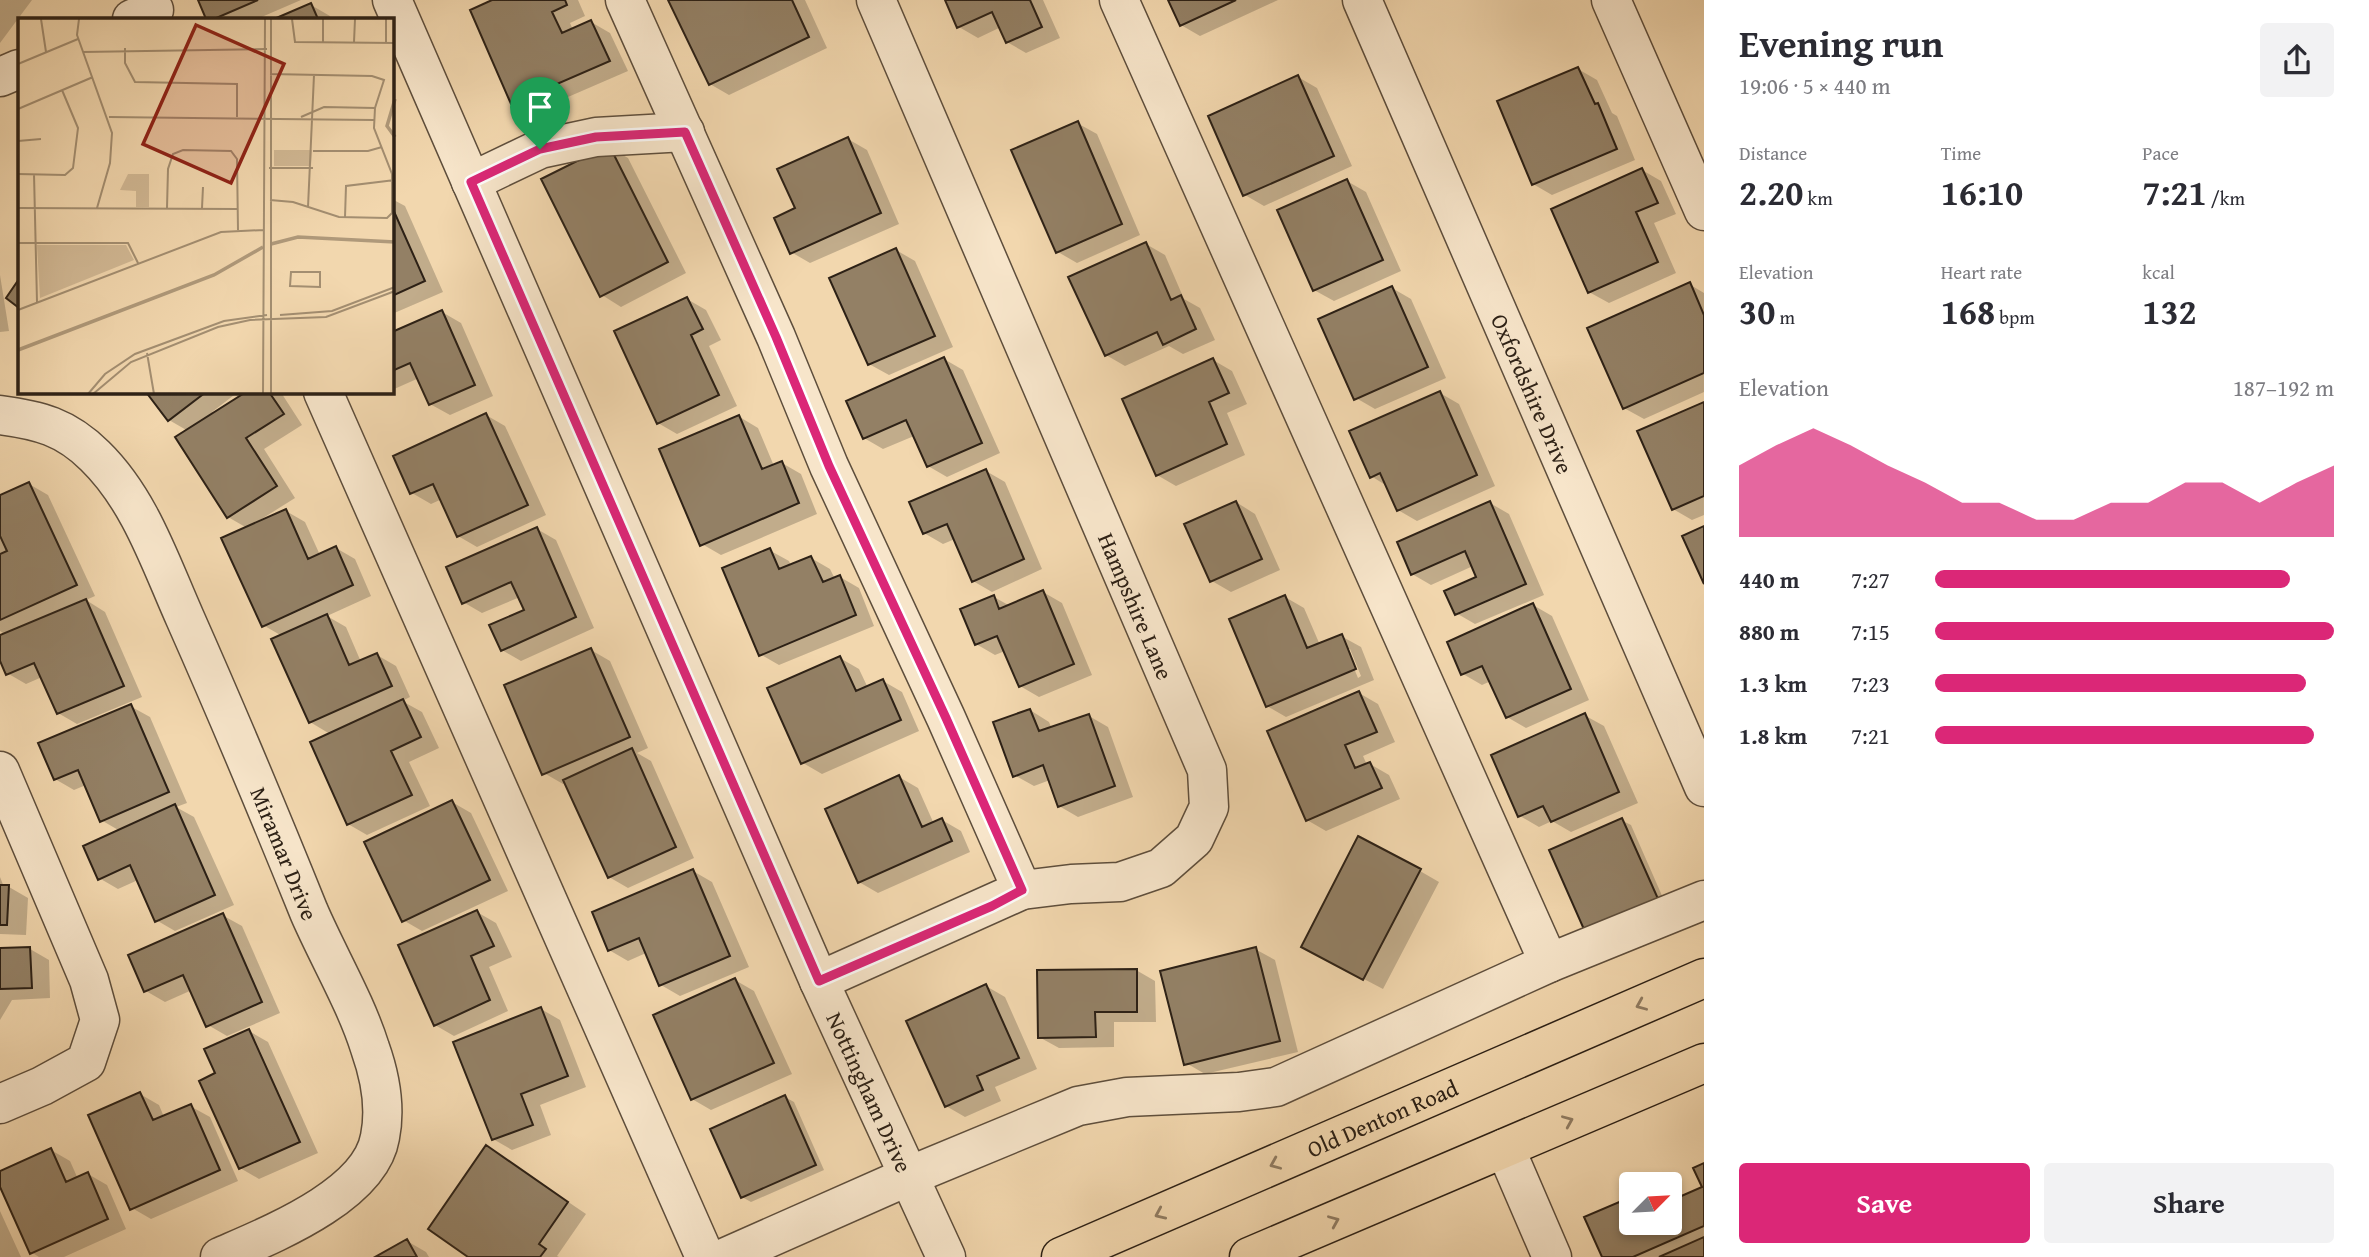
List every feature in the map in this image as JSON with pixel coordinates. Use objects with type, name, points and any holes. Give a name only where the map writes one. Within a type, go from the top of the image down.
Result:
[{"type":"main road","name":"Old Denton Road","points":[[1061,1257],[1704,978]]},
{"type":"main road","points":[[1249,1257],[1704,1063]]},
{"type":"street","name":"Nottingham Drive","points":[[392,0],[819,981],[946,1257]]},
{"type":"street","points":[[625,0],[776,337],[829,466],[1022,890]]},
{"type":"street","name":"Hampshire Lane","points":[[819,981],[992,906],[1022,890],[1120,882],[1161,868],[1194,839],[1209,807],[1207,770],[876,0]]},
{"type":"street","points":[[1119,0],[1549,963]]},
{"type":"street","name":"Oxfordshire Drive","points":[[1362,0],[1704,787]]},
{"type":"street","points":[[1619,2],[1704,211]]},
{"type":"street","points":[[0,77],[18,69]]},
{"type":"street","points":[[471,182],[540,149],[596,137],[685,132]]},
{"type":"street","points":[[324,394],[705,1257]]},
{"type":"street","name":"Miramar Drive","points":[[0,415],[38,420],[68,434],[95,456],[137,511],[241,745],[314,924],[370,1045],[381,1086],[380,1137],[372,1161],[348,1186],[322,1207],[220,1257]]},
{"type":"street","points":[[0,771],[89,980],[100,1020],[86,1062],[42,1086],[0,1104]]},
{"type":"street","points":[[726,1257],[909,1176],[1078,1106],[1127,1097],[1239,1092],[1276,1087],[1549,963],[1704,900]]},
{"type":"street","points":[[1505,1147],[1552,1257]]},
{"type":"building","points":[[198,0],[258,0],[216,18],[206,18]]},
{"type":"building","points":[[492,0],[565,0],[567,5],[552,12],[562,33],[591,20],[610,61],[511,104],[470,10]]},
{"type":"building","points":[[668,0],[792,0],[809,37],[709,85]]},
{"type":"building","points":[[945,0],[1030,0],[1042,27],[1006,43],[992,12],[957,28]]},
{"type":"building","points":[[1168,0],[1236,0],[1180,26]]},
{"type":"building","points":[[311,3],[318,18],[276,18]]},
{"type":"building","points":[[1578,67],[1595,104],[1598,103],[1617,149],[1532,185],[1497,101]]},
{"type":"building","points":[[1298,75],[1334,156],[1243,196],[1208,116]]},
{"type":"building","points":[[1078,121],[1122,224],[1056,253],[1011,150]]},
{"type":"building","points":[[848,137],[881,213],[790,254],[774,218],[795,208],[777,169]]},
{"type":"building","points":[[609,145],[668,262],[600,297],[541,179]]},
{"type":"building","points":[[1642,168],[1658,203],[1636,212],[1658,262],[1588,293],[1551,209]]},
{"type":"building","points":[[1347,179],[1383,260],[1313,291],[1277,210]]},
{"type":"building","points":[[394,211],[425,281],[394,295]]},
{"type":"building","points":[[1146,242],[1171,300],[1181,295],[1196,329],[1163,345],[1157,332],[1105,356],[1068,277]]},
{"type":"building","points":[[896,248],[935,336],[868,365],[829,278]]},
{"type":"building","points":[[18,280],[18,307],[6,298]]},
{"type":"building","points":[[1690,282],[1704,315],[1704,373],[1623,409],[1587,328]]},
{"type":"building","points":[[1392,286],[1428,367],[1354,400],[1318,319]]},
{"type":"building","points":[[687,297],[703,329],[691,335],[719,395],[657,424],[614,331]]},
{"type":"building","points":[[442,310],[475,385],[429,405],[410,363],[394,370],[394,331]]},
{"type":"building","points":[[944,357],[982,443],[927,467],[906,420],[863,439],[846,401]]},
{"type":"building","points":[[1213,358],[1229,393],[1209,402],[1227,444],[1156,476],[1122,399]]},
{"type":"building","points":[[1440,391],[1477,475],[1397,511],[1380,473],[1370,478],[1349,431]]},
{"type":"building","points":[[148,394],[203,394],[168,421]]},
{"type":"building","points":[[243,394],[270,394],[284,414],[246,438],[277,486],[227,518],[175,437]]},
{"type":"building","points":[[1704,402],[1704,496],[1672,510],[1637,431]]},
{"type":"building","points":[[486,413],[528,505],[457,537],[433,484],[410,494],[393,456]]},
{"type":"building","points":[[739,415],[762,469],[782,461],[799,503],[700,546],[659,449]]},
{"type":"building","points":[[986,469],[1024,559],[972,582],[947,524],[923,534],[909,502]]},
{"type":"building","points":[[29,482],[77,585],[0,620],[0,554],[7,551],[0,536],[0,495]]},
{"type":"building","points":[[1236,501],[1262,559],[1210,582],[1184,524]]},
{"type":"building","points":[[1490,501],[1526,584],[1455,615],[1444,591],[1476,577],[1465,551],[1411,575],[1397,542]]},
{"type":"building","points":[[286,509],[308,559],[336,546],[353,585],[262,627],[221,538]]},
{"type":"building","points":[[1704,526],[1704,584],[1682,536]]},
{"type":"building","points":[[537,527],[576,617],[501,651],[489,625],[524,610],[511,582],[462,604],[446,567]]},
{"type":"building","points":[[770,548],[779,569],[811,556],[823,582],[840,575],[856,615],[759,656],[722,568]]},
{"type":"building","points":[[1043,590],[1074,664],[1019,687],[997,636],[975,645],[960,609],[994,595],[999,609]]},
{"type":"building","points":[[1285,595],[1307,648],[1342,634],[1356,669],[1266,707],[1229,619]]},
{"type":"building","points":[[86,599],[124,686],[57,714],[34,663],[6,675],[0,661],[0,635]]},
{"type":"building","points":[[1533,603],[1571,689],[1506,718],[1482,666],[1461,675],[1447,642]]},
{"type":"building","points":[[327,614],[349,665],[377,653],[392,686],[309,723],[271,639]]},
{"type":"building","points":[[591,648],[630,737],[542,775],[504,685]]},
{"type":"building","points":[[840,656],[856,691],[883,679],[901,720],[801,764],[767,688]]},
{"type":"building","points":[[1359,691],[1377,732],[1345,745],[1355,768],[1370,762],[1382,788],[1306,821],[1267,731]]},
{"type":"building","points":[[403,699],[421,737],[391,751],[412,795],[347,825],[310,742]]},
{"type":"building","points":[[131,704],[169,792],[100,822],[78,770],[54,780],[38,743]]},
{"type":"building","points":[[1030,709],[1039,731],[1089,714],[1115,786],[1058,807],[1043,765],[1013,777],[993,722]]},
{"type":"building","points":[[1585,713],[1619,792],[1551,822],[1543,806],[1518,817],[1491,755]]},
{"type":"building","points":[[632,748],[676,847],[608,878],[563,780]]},
{"type":"building","points":[[899,775],[922,827],[942,818],[952,841],[858,883],[825,809]]},
{"type":"building","points":[[452,800],[490,880],[402,922],[364,842]]},
{"type":"building","points":[[175,804],[215,895],[155,922],[130,865],[98,880],[83,846]]},
{"type":"building","points":[[1622,818],[1659,901],[1586,934],[1549,850]]},
{"type":"building","points":[[1358,836],[1421,869],[1363,980],[1301,947]]},
{"type":"building","points":[[693,869],[730,956],[659,986],[639,938],[608,951],[592,912]]},
{"type":"building","points":[[0,885],[9,885],[7,925],[0,925]]},
{"type":"building","points":[[477,910],[494,946],[471,956],[490,1000],[434,1026],[398,945]]},
{"type":"building","points":[[223,913],[262,1002],[206,1027],[183,975],[144,992],[128,955]]},
{"type":"building","points":[[30,947],[32,988],[0,989],[0,948]]},
{"type":"building","points":[[1256,947],[1280,1041],[1184,1065],[1160,971]]},
{"type":"building","points":[[1137,969],[1137,1012],[1095,1012],[1096,1037],[1038,1038],[1037,970]]},
{"type":"building","points":[[735,978],[774,1063],[691,1100],[653,1015]]},
{"type":"building","points":[[986,984],[1019,1058],[977,1076],[983,1090],[945,1107],[906,1021]]},
{"type":"building","points":[[541,1007],[568,1076],[521,1094],[533,1125],[492,1140],[453,1042]]},
{"type":"building","points":[[249,1029],[300,1142],[239,1169],[199,1081],[215,1073],[204,1049]]},
{"type":"building","points":[[140,1092],[153,1120],[191,1104],[220,1170],[130,1210],[88,1115]]},
{"type":"building","points":[[785,1095],[816,1165],[741,1198],[710,1129]]},
{"type":"building","points":[[486,1145],[568,1202],[539,1244],[546,1249],[540,1257],[468,1257],[428,1229]]},
{"type":"building","points":[[51,1148],[66,1182],[88,1172],[108,1219],[30,1254],[0,1187],[0,1171]]},
{"type":"building","points":[[1704,1163],[1704,1226],[1682,1236],[1682,1196],[1702,1187],[1693,1168]]},
{"type":"building","points":[[1619,1202],[1619,1236],[1681,1236],[1633,1257],[1602,1257],[1584,1217]]},
{"type":"building","points":[[1704,1237],[1704,1257],[1659,1257]]},
{"type":"building","points":[[407,1239],[417,1257],[375,1257]]},
{"type":"route","points":[[685,132],[776,337],[829,466],[1022,890],[992,906],[819,981],[471,182],[540,149],[596,137],[685,132]]}]
